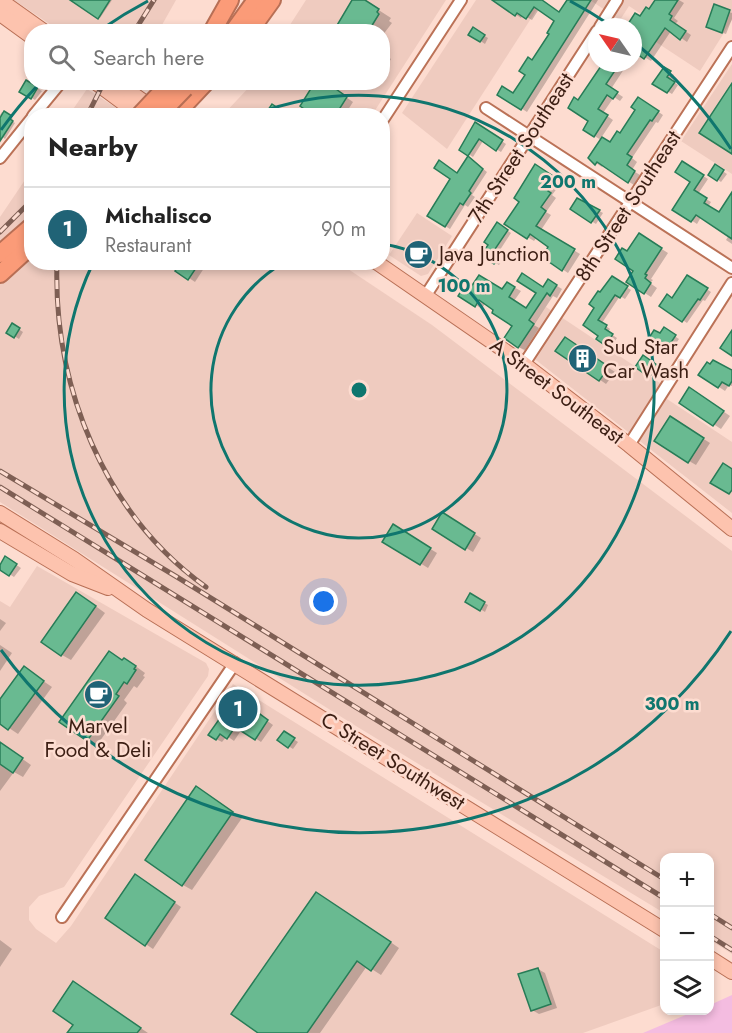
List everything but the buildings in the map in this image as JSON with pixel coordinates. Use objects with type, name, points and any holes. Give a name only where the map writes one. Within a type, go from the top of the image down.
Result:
[{"type":"highway","points":[[216,24],[230,0]]},
{"type":"highway","points":[[239,24],[256,0]]},
{"type":"highway","points":[[255,24],[272,0]]},
{"type":"highway","points":[[152,108],[180,90]]},
{"type":"highway","points":[[165,108],[182,90]]},
{"type":"highway","points":[[177,108],[184,90]]},
{"type":"highway","points":[[0,254],[24,232]]},
{"type":"highway","points":[[0,274],[24,252]]},
{"type":"main road","points":[[0,0],[34,24]]},
{"type":"main road","points":[[0,14],[24,31]]},
{"type":"main road","points":[[106,90],[129,108]]},
{"type":"main road","points":[[127,90],[152,108]]},
{"type":"main road","name":"A Street Southeast","points":[[388,270],[525,364],[731,526]]},
{"type":"main road","name":"C Street Southwest","points":[[0,513],[74,559],[121,592],[660,928]]},
{"type":"main road","name":"C Street Southwest","points":[[0,531],[72,574],[121,592]]},
{"type":"main road","points":[[714,961],[732,972]]},
{"type":"street","points":[[390,109],[461,0]]},
{"type":"street","points":[[606,18],[617,0]]},
{"type":"street","name":"7th Street Southeast","points":[[426,295],[588,45]]},
{"type":"street","name":"8th Street Southeast","points":[[525,364],[732,47]]},
{"type":"street","points":[[40,108],[54,90]]},
{"type":"street","points":[[486,108],[732,268]]},
{"type":"street","points":[[0,158],[24,128]]},
{"type":"street","points":[[629,445],[732,283]]},
{"type":"street","points":[[62,917],[235,663]]},
{"type":"shaded area","points":[[14,0],[176,0],[162,24],[50,24]]},
{"type":"shaded area","points":[[306,0],[446,0],[390,87],[390,24],[291,24]]},
{"type":"shaded area","points":[[476,0],[543,0],[447,149],[402,113]]},
{"type":"shaded area","points":[[590,0],[732,0],[732,20],[700,71],[656,42],[664,29],[629,6],[621,18],[617,18]]},
{"type":"shaded area","points":[[732,64],[732,174],[681,141]]},
{"type":"shaded area","points":[[89,90],[116,108],[74,108]]},
{"type":"shaded area","points":[[246,90],[388,90],[377,108],[230,108]]},
{"type":"shaded area","points":[[24,181],[24,270],[350,270],[432,325],[732,551],[732,954],[714,943],[714,853],[660,853],[660,911],[351,723],[0,502],[0,217]]},
{"type":"shaded area","points":[[417,213],[452,236],[428,274],[421,276],[390,254]]},
{"type":"shaded area","points":[[546,307],[672,391],[667,399],[732,442],[732,513],[518,346]]},
{"type":"shaded area","points":[[37,566],[206,663],[209,669],[208,676],[64,887],[39,896],[29,907],[29,920],[36,929],[56,943],[71,926],[233,684],[660,950],[660,1005],[583,1033],[0,1033],[0,601],[10,607]]},
{"type":"shaded area","points":[[732,995],[732,1033],[643,1033],[686,1015],[714,1015],[714,1003]]},
{"type":"railway","points":[[139,24],[154,0]]},
{"type":"railway","points":[[91,108],[100,90]]},
{"type":"railway","points":[[0,232],[24,208]]},
{"type":"railway","points":[[57,270],[58,309],[64,355],[75,400],[92,444],[113,485],[139,523],[170,557],[206,587]]},
{"type":"railway","points":[[0,471],[177,577],[660,877]]},
{"type":"railway","points":[[0,487],[660,896]]},
{"type":"railway","points":[[714,917],[732,928]]},
{"type":"railway","points":[[714,939],[732,950]]},
{"type":"place","name":"Java Junction","points":[[418,254]]},
{"type":"place","name":"Sud Star Car Wash","points":[[582,359]]},
{"type":"place","name":"Marvel Food & Deli","points":[[98,695]]},
{"type":"place","name":"Michalisco","points":[[238,709]]}]
